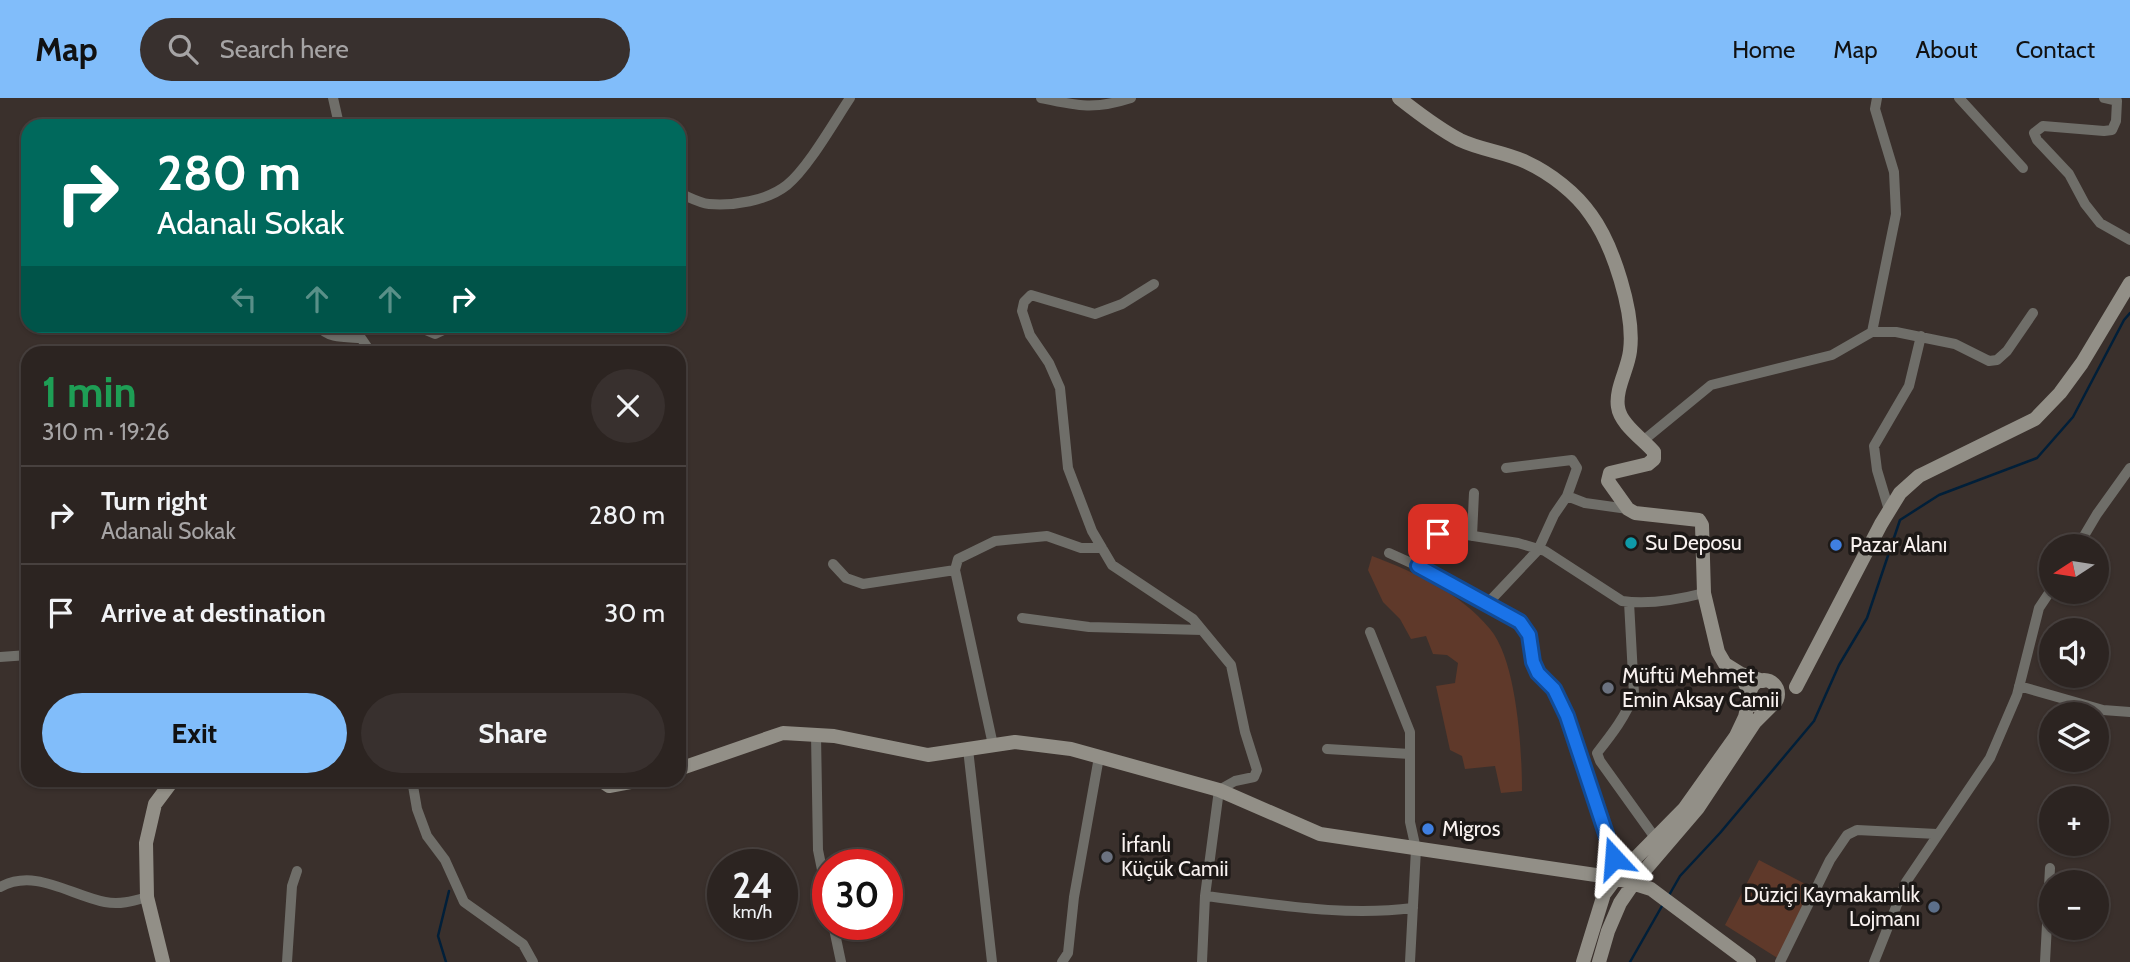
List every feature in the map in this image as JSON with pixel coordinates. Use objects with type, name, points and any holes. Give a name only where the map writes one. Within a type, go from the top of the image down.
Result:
[{"type":"street","points":[[333,98],[338,119]]},
{"type":"street","points":[[686,196],[707,204],[735,204],[768,195],[787,185],[825,137],[850,98]]},
{"type":"street","points":[[1041,98],[1084,108],[1130,98]]},
{"type":"street","points":[[1399,98],[1461,140],[1526,162],[1568,189],[1591,215],[1614,257],[1630,330],[1631,347],[1618,408],[1625,422],[1654,452],[1654,459],[1648,464],[1610,473],[1608,477],[1608,481],[1628,509]]},
{"type":"street","points":[[1872,331],[1896,214],[1894,172],[1875,108],[1877,98]]},
{"type":"street","points":[[1959,98],[2023,169]]},
{"type":"street","points":[[2104,98],[2117,101],[2116,121],[2112,130],[2043,126],[2034,133],[2037,140],[2069,174],[2085,204],[2100,223],[2130,240]]},
{"type":"street","points":[[1741,674],[1757,706],[1772,705],[1786,699],[1796,687],[1900,493],[1919,476],[2035,419],[2048,407],[2082,363],[2130,283]]},
{"type":"street","points":[[1154,284],[1122,303],[1095,314],[1031,295],[1024,302],[1022,311],[1030,335],[1049,363],[1060,388],[1068,468],[1092,531],[1112,565],[1193,619],[1231,665],[1245,732],[1257,770],[1254,777],[1219,790]]},
{"type":"street","points":[[1644,440],[1711,385],[1832,355],[1872,331],[1921,336],[1955,344],[1989,361],[1997,360],[2007,351],[2033,313]]},
{"type":"street","points":[[329,333],[361,338],[366,346]]},
{"type":"street","points":[[1889,510],[1877,470],[1874,446],[1909,386],[1921,336]]},
{"type":"street","points":[[1487,604],[1538,550],[1554,515],[1567,496],[1577,468],[1572,460],[1506,468]]},
{"type":"street","points":[[2085,534],[2130,468]]},
{"type":"street","points":[[1472,536],[1474,492]]},
{"type":"street","points":[[1567,496],[1585,503],[1628,509],[1656,517],[1699,520],[1702,525],[1704,593],[1718,652],[1725,664],[1741,674],[1787,690],[1796,687]]},
{"type":"street","points":[[1418,566],[1438,534],[1448,532],[1518,543],[1545,551],[1622,601],[1678,600],[1704,593]]},
{"type":"street","points":[[993,746],[955,570],[958,559],[995,541],[1047,536],[1081,548],[1102,548]]},
{"type":"street","points":[[1389,553],[1520,622],[1529,635],[1533,662],[1538,673],[1554,689],[1567,716],[1614,858],[1616,878]]},
{"type":"street","points":[[834,564],[846,578],[863,584],[955,570]]},
{"type":"street","points":[[1629,602],[1634,694],[1614,732],[1598,752],[1600,761],[1656,839]]},
{"type":"street","points":[[1874,962],[1906,882],[1990,758],[2019,686],[2042,604]]},
{"type":"street","points":[[1022,618],[1089,627],[1202,630]]},
{"type":"street","points":[[1370,632],[1410,732],[1410,822],[1416,849],[1410,962]]},
{"type":"street","points":[[0,657],[21,655]]},
{"type":"street","points":[[1584,962],[1604,894],[1616,878],[1684,809],[1735,736],[1745,717],[1752,687],[1769,683]]},
{"type":"street","points":[[1599,962],[1619,903],[1698,808],[1755,722],[1772,705],[1777,695],[1769,683]]},
{"type":"street","points":[[2019,686],[2103,710],[2130,712]]},
{"type":"street","points":[[686,767],[783,733],[834,736],[929,755],[1015,742],[1071,749],[1219,790],[1320,834],[1616,878],[1651,889],[1749,962]]},
{"type":"street","points":[[816,735],[818,849]]},
{"type":"street","points":[[968,749],[992,962]]},
{"type":"street","points":[[1328,749],[1410,754]]},
{"type":"street","points":[[1062,962],[1068,953],[1074,897],[1099,757]]},
{"type":"street","points":[[163,962],[147,897],[146,843],[155,804],[168,787]]},
{"type":"street","points":[[413,787],[417,809],[427,836],[445,860],[464,902],[523,944],[533,962]]},
{"type":"street","points":[[1202,962],[1205,897],[1219,790]]},
{"type":"street","points":[[1780,962],[1830,860],[1847,835],[1857,830],[1937,834]]},
{"type":"street","points":[[2045,962],[2050,868]]},
{"type":"street","points":[[287,962],[292,886],[297,871]]},
{"type":"street","points":[[0,887],[34,880],[104,902],[123,903],[147,897]]},
{"type":"street","points":[[1205,897],[1349,913],[1413,908]]},
{"type":"street","points":[[836,940],[841,962]]},
{"type":"shaded area","points":[[1372,556],[1404,569],[1451,594],[1478,616],[1499,643],[1516,707],[1522,791],[1501,793],[1495,766],[1465,769],[1462,756],[1450,750],[1436,686],[1455,683],[1458,663],[1447,655],[1433,654],[1426,636],[1411,639],[1400,619],[1383,602],[1368,570]]},
{"type":"shaded area","points":[[1759,860],[1811,887],[1779,959],[1725,925]]},
{"type":"waterway","points":[[1668,897],[1680,876],[1720,833],[1814,721],[1839,665],[1867,618],[1900,520],[1939,495],[2037,458],[2073,417],[2130,313]]},
{"type":"waterway","points":[[446,962],[438,936],[449,891]]},
{"type":"waterway","points":[[1630,962],[1662,906]]},
{"type":"place","name":"Su Deposu","points":[[1631,543]]},
{"type":"place","name":"Pazar Alanı","points":[[1836,545]]},
{"type":"place","name":"Müftü Mehmet Emin Aksay Camii","points":[[1608,688]]},
{"type":"place","name":"Migros","points":[[1428,829]]},
{"type":"place","name":"İrfanlı Küçük Camii","points":[[1107,857]]},
{"type":"place","name":"Düziçi Kaymakamlık Lojmanı","points":[[1934,907]]},
{"type":"route","points":[[1438,534],[1418,566],[1520,622],[1529,635],[1533,662],[1538,673],[1554,689],[1567,716],[1614,858]]}]
